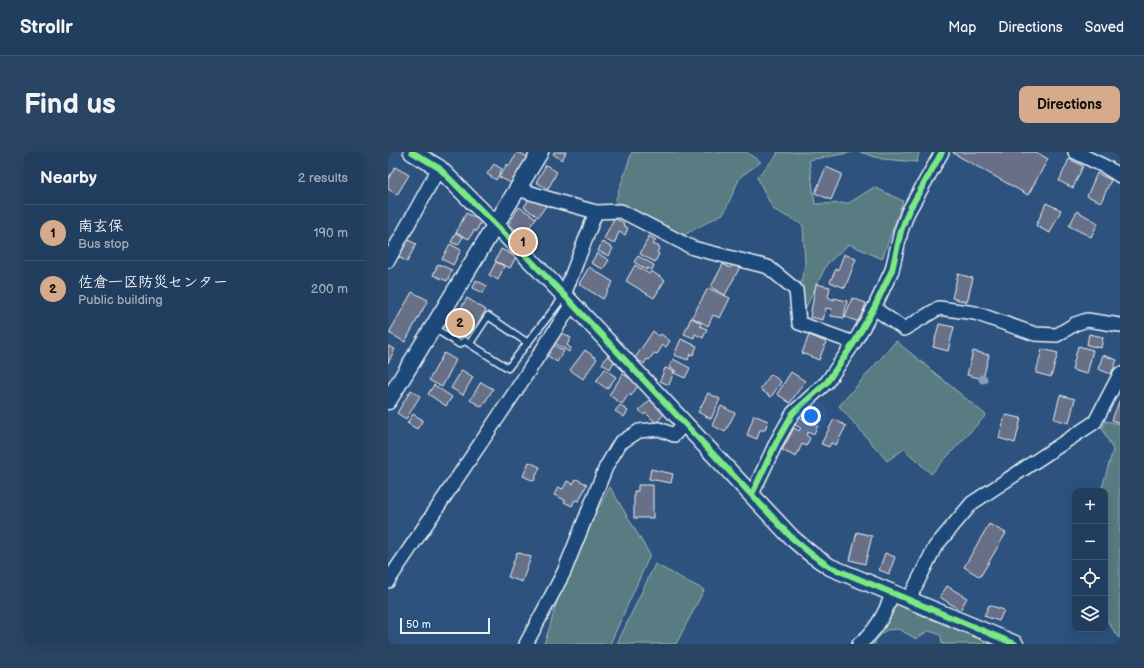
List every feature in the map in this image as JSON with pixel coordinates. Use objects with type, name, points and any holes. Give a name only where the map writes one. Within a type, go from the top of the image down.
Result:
[{"type":"street","points":[[412,152],[439,168],[495,224],[685,423],[792,538],[811,554],[830,567],[991,639],[1015,644]]},
{"type":"street","points":[[388,401],[540,152]]},
{"type":"street","points":[[752,494],[777,441],[793,413],[827,382],[854,343],[874,308],[892,270],[901,231],[908,212],[942,152]]},
{"type":"street","points":[[1075,152],[1106,167],[1120,176]]},
{"type":"street","points":[[388,261],[439,168]]},
{"type":"street","points":[[518,189],[596,212],[621,211],[693,248],[768,267],[796,290],[800,323],[854,343]]},
{"type":"street","points":[[388,581],[515,392],[568,300],[596,212]]},
{"type":"street","points":[[874,308],[904,329],[939,308],[975,313],[1035,334],[1057,335],[1075,324],[1087,320],[1120,325]]},
{"type":"street","points":[[908,601],[935,547],[972,503],[1095,422],[1120,374]]},
{"type":"street","points":[[526,644],[564,572],[606,467],[620,443],[639,431],[659,429],[674,435],[685,423]]},
{"type":"street","points":[[859,644],[867,638],[883,617],[892,594]]},
{"type":"lane","points":[[433,327],[459,344],[465,341],[508,368],[528,343],[568,300]]},
{"type":"lane","points":[[470,344],[488,316],[528,343]]},
{"type":"green space","points":[[632,152],[746,152],[761,162],[740,177],[724,213],[684,235],[615,202]]},
{"type":"green space","points":[[777,152],[854,152],[809,160],[815,204],[849,203],[874,187],[903,201],[882,259],[849,244],[827,264],[805,309],[800,286],[805,264],[803,225],[773,209],[757,177],[777,155]]},
{"type":"green space","points":[[860,152],[919,152],[917,162],[882,159]]},
{"type":"green space","points":[[896,341],[986,415],[931,474],[904,449],[887,461],[839,406]]},
{"type":"green space","points":[[1106,421],[1120,424],[1120,638],[1117,636],[1108,622],[1108,488],[1102,488],[1113,450],[1102,428]]},
{"type":"green space","points":[[610,487],[650,555],[610,644],[544,644],[567,564]]},
{"type":"green space","points":[[655,564],[704,590],[676,644],[617,644]]},
{"type":"green space","points":[[894,595],[992,632],[989,644],[942,644],[941,636],[936,633],[928,631],[916,639],[899,629],[886,630],[876,640],[875,644],[859,644]]},
{"type":"building","points":[[518,152],[528,157],[513,184],[499,177],[507,164],[509,166]]},
{"type":"building","points":[[554,152],[566,152],[562,160],[553,154]]},
{"type":"building","points":[[953,152],[1036,152],[1048,159],[1028,195]]},
{"type":"building","points":[[1069,159],[1083,166],[1073,188],[1059,181]]},
{"type":"building","points":[[494,164],[502,169],[496,180],[487,174]]},
{"type":"building","points":[[546,165],[557,172],[548,189],[536,182]]},
{"type":"building","points":[[395,167],[409,175],[397,195],[388,189],[388,179]]},
{"type":"building","points":[[826,167],[842,174],[831,200],[815,193]]},
{"type":"building","points":[[1097,173],[1111,180],[1101,202],[1087,196]]},
{"type":"building","points":[[531,196],[546,206],[538,217],[524,207]]},
{"type":"building","points":[[1046,203],[1061,210],[1050,233],[1036,226]]},
{"type":"building","points":[[519,207],[536,218],[524,235],[508,225]]},
{"type":"building","points":[[1077,211],[1098,223],[1091,237],[1069,226]]},
{"type":"building","points":[[466,213],[481,221],[476,232],[474,230],[469,239],[456,233]]},
{"type":"building","points":[[614,218],[624,223],[623,225],[628,228],[625,235],[619,232],[614,244],[604,239]]},
{"type":"building","points":[[456,233],[463,237],[458,245],[451,242]]},
{"type":"building","points":[[649,236],[656,240],[653,244],[660,247],[657,253],[659,254],[655,262],[640,254]]},
{"type":"building","points":[[406,239],[416,244],[407,262],[397,256]]},
{"type":"building","points":[[602,242],[613,248],[609,256],[598,251]]},
{"type":"building","points":[[450,244],[461,250],[453,265],[442,259]]},
{"type":"building","points":[[501,249],[516,257],[510,268],[495,261]]},
{"type":"building","points":[[597,253],[609,260],[603,269],[591,263]]},
{"type":"building","points":[[844,254],[856,259],[845,288],[830,282],[836,269],[838,270]]},
{"type":"building","points":[[638,256],[654,265],[652,270],[647,268],[647,270],[634,262]]},
{"type":"building","points":[[496,262],[504,266],[498,280],[489,275]]},
{"type":"building","points":[[438,264],[452,270],[447,281],[433,275]]},
{"type":"building","points":[[723,264],[730,268],[733,264],[740,267],[725,295],[711,287]]},
{"type":"building","points":[[635,265],[649,274],[651,271],[665,280],[654,298],[626,281]]},
{"type":"building","points":[[589,267],[613,282],[603,299],[579,284]]},
{"type":"building","points":[[958,274],[973,278],[967,302],[952,298]]},
{"type":"building","points":[[476,280],[487,286],[483,293],[473,288]]},
{"type":"building","points":[[816,284],[830,287],[828,297],[834,300],[834,298],[847,301],[844,318],[831,316],[832,309],[826,308],[823,320],[810,317]]},
{"type":"building","points":[[708,288],[730,298],[720,318],[713,315],[708,326],[692,317]]},
{"type":"building","points":[[412,292],[428,300],[405,342],[389,333]]},
{"type":"building","points":[[467,298],[486,310],[469,338],[450,326]]},
{"type":"building","points":[[852,298],[866,303],[859,322],[845,317]]},
{"type":"building","points":[[691,318],[701,323],[700,326],[707,329],[703,338],[695,334],[694,338],[684,334]]},
{"type":"building","points":[[939,324],[954,327],[948,351],[933,347]]},
{"type":"building","points":[[560,331],[571,338],[567,345],[571,348],[569,352],[553,342]]},
{"type":"building","points":[[653,331],[659,336],[661,334],[670,341],[666,347],[663,345],[657,354],[654,353],[644,364],[635,358]]},
{"type":"building","points":[[1089,334],[1103,337],[1101,348],[1087,345]]},
{"type":"building","points":[[809,335],[826,342],[819,360],[802,353]]},
{"type":"building","points":[[681,339],[697,346],[693,355],[690,354],[688,360],[674,355]]},
{"type":"building","points":[[552,344],[564,351],[557,362],[546,355]]},
{"type":"building","points":[[388,346],[395,349],[388,363]]},
{"type":"building","points":[[1078,346],[1093,350],[1087,374],[1072,370]]},
{"type":"building","points":[[1042,349],[1058,353],[1051,377],[1036,373]]},
{"type":"building","points":[[585,350],[597,359],[583,379],[570,370]]},
{"type":"building","points":[[973,351],[989,355],[983,379],[967,375]]},
{"type":"building","points":[[444,353],[456,360],[442,387],[429,380]]},
{"type":"building","points":[[1103,355],[1117,360],[1111,374],[1098,369]]},
{"type":"building","points":[[607,356],[615,360],[610,369],[602,364]]},
{"type":"building","points":[[673,359],[690,368],[685,378],[674,373],[676,371],[669,367]]},
{"type":"building","points":[[665,368],[674,371],[669,385],[660,381]]},
{"type":"building","points":[[605,369],[616,377],[607,389],[596,381]]},
{"type":"building","points":[[462,370],[473,377],[463,395],[451,388]]},
{"type":"building","points":[[791,372],[805,381],[790,403],[777,394]]},
{"type":"building","points":[[623,374],[639,384],[631,396],[629,394],[622,404],[609,395]]},
{"type":"building","points":[[771,374],[781,382],[771,397],[760,389]]},
{"type":"building","points":[[481,382],[493,389],[482,407],[470,400]]},
{"type":"building","points":[[434,385],[452,397],[446,406],[428,394]]},
{"type":"building","points":[[411,390],[420,396],[406,419],[397,413]]},
{"type":"building","points":[[708,393],[720,399],[711,419],[698,412]]},
{"type":"building","points":[[1060,395],[1075,399],[1069,423],[1054,419]]},
{"type":"building","points":[[651,399],[665,413],[656,423],[646,413],[644,415],[639,410]]},
{"type":"building","points":[[1120,399],[1120,423],[1112,420]]},
{"type":"building","points":[[620,405],[628,411],[624,417],[615,411]]},
{"type":"building","points":[[721,406],[735,413],[725,432],[712,425]]},
{"type":"building","points":[[413,414],[423,420],[417,429],[407,423]]},
{"type":"building","points":[[754,415],[768,421],[765,430],[760,430],[757,439],[747,435]]},
{"type":"building","points":[[1005,415],[1021,418],[1015,443],[999,438]]},
{"type":"building","points":[[799,417],[818,426],[813,435],[808,432],[806,435],[810,438],[806,446],[802,444],[796,457],[782,450],[794,428],[799,431],[801,428],[795,425]]},
{"type":"building","points":[[834,419],[846,426],[836,445],[831,443],[829,447],[821,444]]},
{"type":"building","points":[[529,462],[540,467],[534,481],[523,476]]},
{"type":"building","points":[[651,469],[673,474],[671,483],[649,479]]},
{"type":"building","points":[[576,479],[587,484],[579,501],[575,500],[572,506],[564,502],[565,500],[554,495],[558,487],[563,489],[567,481],[573,484]]},
{"type":"building","points":[[638,485],[653,485],[653,518],[634,518],[634,491],[638,491]]},
{"type":"building","points":[[989,524],[1006,533],[980,577],[964,567]]},
{"type":"building","points":[[857,532],[872,536],[865,564],[850,560]]},
{"type":"building","points":[[517,552],[531,557],[522,582],[508,577]]},
{"type":"building","points":[[885,553],[895,557],[889,574],[879,570]]},
{"type":"building","points":[[947,586],[967,598],[960,610],[940,597]]},
{"type":"building","points":[[989,605],[1004,610],[999,621],[984,616]]},
{"type":"cycle path","points":[[412,152],[439,168],[495,224],[564,295],[792,538],[811,554],[830,567],[1015,644]]},
{"type":"cycle path","points":[[752,494],[777,441],[793,413],[827,382],[854,343],[874,308],[892,270],[901,231],[908,212],[942,152]]},
{"type":"place","name":"南玄保","points":[[523,242]]},
{"type":"place","name":"佐倉一区防災センター","points":[[460,323]]}]
